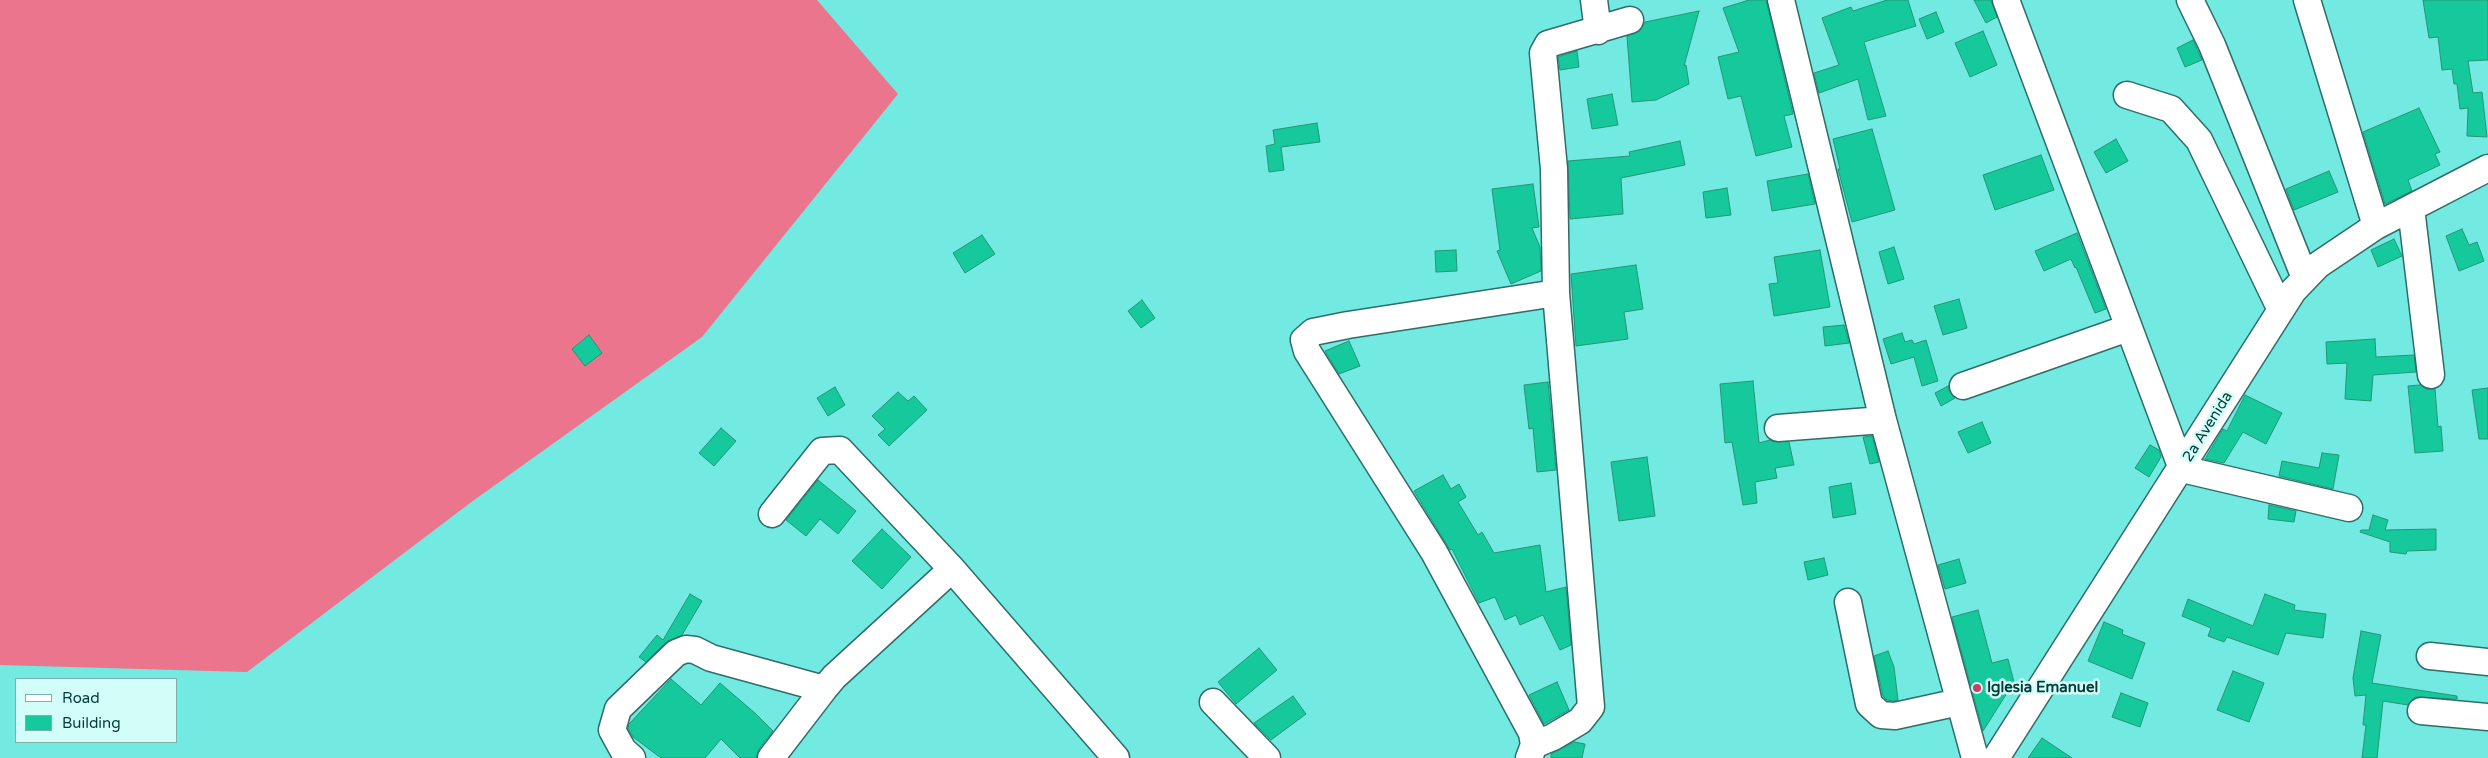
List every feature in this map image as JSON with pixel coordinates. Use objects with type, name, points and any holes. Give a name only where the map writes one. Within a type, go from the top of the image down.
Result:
[{"type":"street","points":[[1594,0],[1598,31]]},
{"type":"street","points":[[1781,0],[1884,420],[1975,758]]},
{"type":"street","points":[[2006,0],[2182,469],[2349,508]]},
{"type":"street","points":[[2190,0],[2212,45],[2305,278]]},
{"type":"street","points":[[2307,0],[2376,226]]},
{"type":"street","points":[[1531,751],[1580,721],[1591,707],[1556,293],[1554,169],[1543,53],[1548,44],[1598,31],[1630,20]]},
{"type":"street","points":[[2128,95],[2171,109],[2199,140],[2281,310]]},
{"type":"street","name":"2a Avenida","points":[[1996,758],[2182,469],[2293,291],[2318,265],[2376,226],[2488,168]]},
{"type":"street","points":[[2411,208],[2431,376]]},
{"type":"street","points":[[1531,751],[1532,733],[1434,552],[1307,351],[1304,340],[1313,332],[1348,325],[1556,293]]},
{"type":"street","points":[[1962,386],[2128,328]]},
{"type":"street","points":[[1778,428],[1884,420]]},
{"type":"street","points":[[772,514],[822,451],[840,450],[952,569],[1116,758]]},
{"type":"street","points":[[771,758],[834,676],[952,569]]},
{"type":"street","points":[[1848,602],[1869,704],[1881,715],[1895,716],[1960,702]]},
{"type":"street","points":[[632,758],[623,750],[612,730],[618,709],[676,653],[686,649],[696,650],[711,658],[824,689]]},
{"type":"street","points":[[2430,656],[2488,662]]},
{"type":"street","points":[[1213,702],[1267,758]]},
{"type":"street","points":[[2421,711],[2488,717]]},
{"type":"shaded area","points":[[0,0],[817,0],[898,94],[702,337],[470,503],[247,672],[0,665]]},
{"type":"building","points":[[1749,0],[1766,0],[1793,114],[1784,116],[1792,147],[1756,156],[1741,96],[1728,99],[1718,57],[1739,52],[1723,8]]},
{"type":"building","points":[[1887,0],[1908,0],[1916,26],[1864,42],[1886,116],[1868,120],[1858,79],[1819,93],[1814,73],[1839,65],[1822,18],[1851,7],[1853,11]]},
{"type":"building","points":[[1974,0],[1991,0],[1997,17],[1986,23]]},
{"type":"building","points":[[2423,0],[2488,0],[2488,60],[2468,61],[2473,93],[2482,92],[2487,137],[2467,136],[2468,108],[2460,109],[2457,84],[2454,84],[2452,69],[2442,70],[2438,37],[2429,38]]},
{"type":"building","points":[[1699,11],[1684,66],[1686,65],[1689,84],[1656,100],[1632,102],[1627,36],[1640,31],[1645,22]]},
{"type":"building","points":[[1936,12],[1944,32],[1927,39],[1919,19]]},
{"type":"building","points":[[1983,31],[1997,65],[1970,77],[1955,43]]},
{"type":"building","points":[[2193,40],[2202,60],[2185,67],[2177,48]]},
{"type":"building","points":[[1577,51],[1579,67],[1560,70],[1558,57]]},
{"type":"building","points":[[1612,94],[1618,125],[1592,129],[1587,99]]},
{"type":"building","points":[[2419,108],[2440,152],[2435,154],[2440,165],[2408,180],[2412,191],[2385,204],[2363,132]]},
{"type":"building","points":[[1317,123],[1320,142],[1281,147],[1284,170],[1269,172],[1266,146],[1275,144],[1273,130]]},
{"type":"building","points":[[1872,129],[1895,210],[1852,222],[1838,169],[1840,169],[1833,139]]},
{"type":"building","points":[[2116,139],[2128,161],[2106,173],[2094,152]]},
{"type":"building","points":[[1680,141],[1685,165],[1621,178],[1623,214],[1570,219],[1568,161],[1630,156],[1629,152]]},
{"type":"building","points":[[2041,155],[2054,190],[1995,210],[1983,175]]},
{"type":"building","points":[[2329,171],[2338,192],[2294,210],[2286,189]]},
{"type":"building","points":[[1808,174],[1815,204],[1772,211],[1767,181]]},
{"type":"building","points":[[1533,184],[1539,227],[1532,228],[1540,247],[1541,271],[1511,284],[1497,251],[1500,250],[1492,189]]},
{"type":"building","points":[[1727,188],[1731,215],[1706,218],[1703,192]]},
{"type":"building","points":[[2462,229],[2469,245],[2477,242],[2484,261],[2459,271],[2446,236]]},
{"type":"building","points":[[2077,233],[2106,309],[2095,313],[2071,259],[2044,271],[2035,251]]},
{"type":"building","points":[[982,235],[995,254],[965,273],[953,253]]},
{"type":"building","points":[[2394,239],[2402,256],[2378,267],[2371,250]]},
{"type":"building","points":[[1894,247],[1904,279],[1888,284],[1879,252]]},
{"type":"building","points":[[1456,250],[1457,271],[1436,272],[1435,251]]},
{"type":"building","points":[[1820,250],[1830,307],[1774,316],[1769,284],[1778,283],[1774,257]]},
{"type":"building","points":[[1636,265],[1643,309],[1624,312],[1628,339],[1576,346],[1571,274]]},
{"type":"building","points":[[1959,299],[1967,328],[1943,335],[1934,306]]},
{"type":"building","points":[[1142,300],[1155,318],[1141,328],[1128,311]]},
{"type":"building","points":[[1844,325],[1849,343],[1825,346],[1823,327]]},
{"type":"building","points":[[1902,333],[1905,342],[1912,340],[1914,344],[1926,340],[1938,381],[1922,386],[1914,357],[1891,364],[1883,339]]},
{"type":"building","points":[[589,335],[602,353],[585,366],[572,349]]},
{"type":"building","points":[[2375,339],[2376,357],[2414,355],[2416,372],[2373,375],[2371,401],[2345,399],[2347,363],[2327,364],[2326,342]]},
{"type":"building","points":[[1349,341],[1360,366],[1339,374],[1325,351]]},
{"type":"building","points":[[1753,381],[1759,443],[1770,440],[1789,442],[1794,465],[1775,468],[1777,478],[1755,482],[1757,503],[1743,505],[1732,442],[1725,443],[1720,384]]},
{"type":"building","points":[[1548,382],[1556,470],[1537,472],[1533,428],[1529,429],[1524,385]]},
{"type":"building","points":[[2420,385],[2426,389],[2435,389],[2438,427],[2441,426],[2443,451],[2415,453],[2408,386]]},
{"type":"building","points":[[1948,386],[1949,391],[1955,398],[1941,406],[1935,393]]},
{"type":"building","points":[[835,387],[845,405],[828,416],[817,398]]},
{"type":"building","points":[[2488,388],[2488,439],[2479,439],[2472,390]]},
{"type":"building","points":[[898,392],[908,401],[914,396],[927,410],[889,446],[878,435],[885,429],[872,416]]},
{"type":"building","points":[[2245,395],[2282,413],[2266,444],[2243,432],[2224,463],[2205,459],[2223,429],[2227,431]]},
{"type":"building","points":[[1982,422],[1991,443],[1968,453],[1958,432]]},
{"type":"building","points":[[721,428],[736,441],[714,466],[699,453]]},
{"type":"building","points":[[1872,436],[1879,462],[1870,464],[1863,437]]},
{"type":"building","points":[[2150,445],[2159,450],[2161,457],[2149,477],[2135,468]]},
{"type":"building","points":[[2322,453],[2339,455],[2333,489],[2279,476],[2282,461],[2319,468]]},
{"type":"building","points":[[1647,457],[1655,516],[1619,521],[1611,462]]},
{"type":"building","points":[[1443,475],[1451,489],[1459,484],[1466,497],[1458,502],[1478,535],[1482,532],[1494,553],[1540,545],[1546,592],[1566,587],[1571,645],[1560,650],[1543,615],[1520,625],[1516,615],[1505,620],[1495,597],[1479,603],[1452,549],[1450,550],[1414,491]]},
{"type":"building","points":[[818,480],[856,511],[838,534],[820,519],[806,536],[786,520]]},
{"type":"building","points":[[1851,483],[1856,514],[1833,518],[1829,487]]},
{"type":"building","points":[[2269,505],[2296,511],[2294,522],[2268,519]]},
{"type":"building","points":[[2373,515],[2388,520],[2385,530],[2436,529],[2436,550],[2407,551],[2406,554],[2390,552],[2390,542],[2360,532],[2361,530],[2369,530]]},
{"type":"building","points":[[882,529],[911,557],[882,589],[852,561]]},
{"type":"building","points":[[1824,558],[1828,575],[1808,580],[1804,562]]},
{"type":"building","points":[[1959,559],[1966,583],[1945,589],[1938,565]]},
{"type":"building","points":[[690,594],[702,601],[682,635],[666,642],[646,662],[639,657],[657,635],[663,640]]},
{"type":"building","points":[[2265,594],[2295,605],[2294,610],[2326,614],[2323,638],[2286,633],[2278,655],[2227,637],[2224,642],[2208,636],[2211,628],[2182,616],[2188,599],[2253,626]]},
{"type":"building","name":"Iglesia Emanuel","points":[[1978,610],[1992,663],[2008,659],[2014,682],[1983,731],[1952,617]]},
{"type":"building","points":[[2104,622],[2123,630],[2122,634],[2145,643],[2132,679],[2088,661]]},
{"type":"building","points":[[2361,631],[2381,635],[2372,683],[2457,696],[2457,699],[2415,697],[2408,705],[2383,701],[2377,758],[2362,758],[2366,725],[2363,725],[2366,695],[2355,696],[2353,678]]},
{"type":"building","points":[[1259,648],[1277,670],[1236,704],[1218,682]]},
{"type":"building","points":[[1888,651],[1894,667],[1898,700],[1894,701],[1887,700],[1883,696],[1874,656]]},
{"type":"building","points":[[2233,671],[2264,683],[2249,722],[2217,710]]},
{"type":"building","points":[[671,679],[701,705],[720,683],[756,714],[773,731],[759,749],[756,758],[740,758],[721,739],[705,758],[661,758],[633,737],[628,728],[629,724]]},
{"type":"building","points":[[1557,682],[1569,710],[1544,724],[1529,695]]},
{"type":"building","points":[[2121,693],[2148,703],[2140,727],[2112,717]]},
{"type":"building","points":[[1293,696],[1306,714],[1271,740],[1254,723]]},
{"type":"building","points":[[2042,738],[2072,758],[2028,758]]},
{"type":"building","points":[[1574,742],[1585,744],[1582,758],[1551,758],[1551,754]]},
{"type":"place","name":"Iglesia Emanuel","points":[[1977,688]]}]
